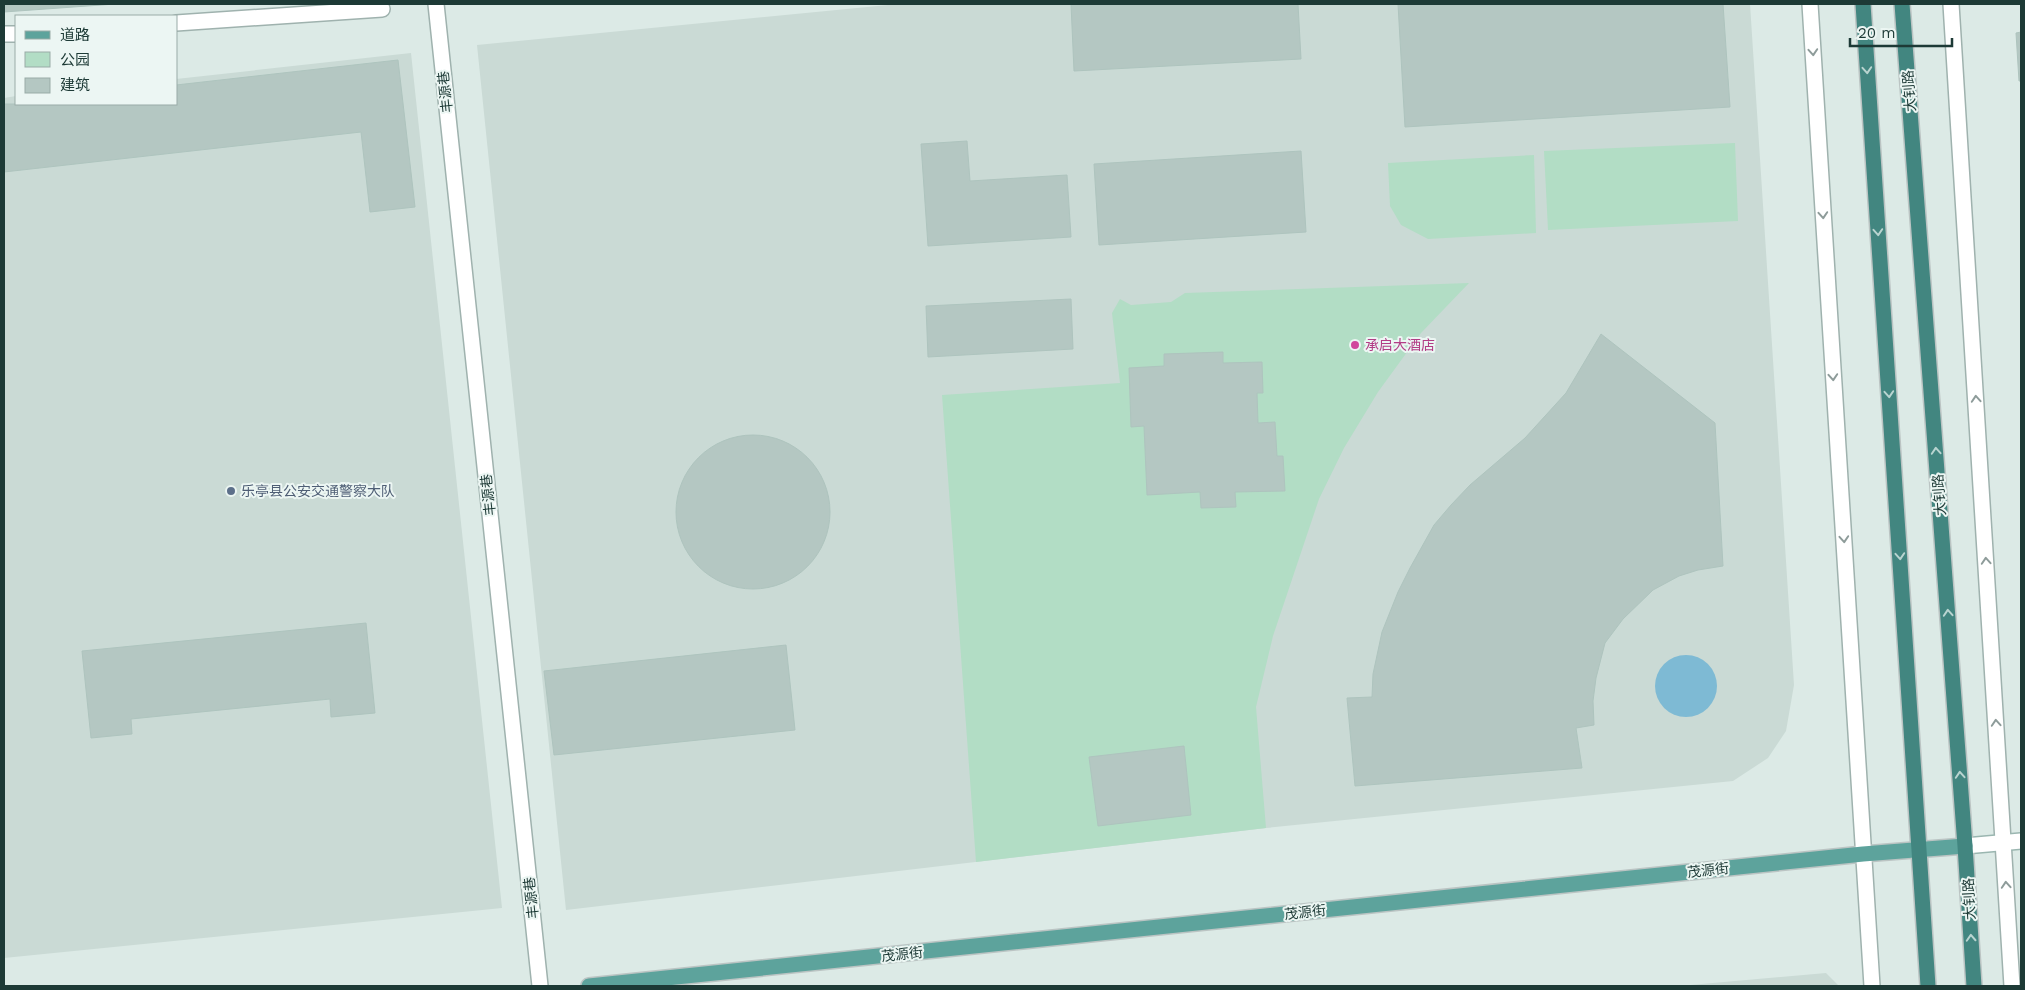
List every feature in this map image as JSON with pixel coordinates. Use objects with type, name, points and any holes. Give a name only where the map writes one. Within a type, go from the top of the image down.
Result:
[{"type":"highway","points":[[1863,4],[1928,986]]},
{"type":"highway","name":"大钊路","points":[[1902,4],[1966,846],[1974,986]]},
{"type":"main road","name":"茂源街","points":[[588,986],[1863,854],[1966,846]]},
{"type":"street","name":"丰源巷","points":[[436,4],[540,986]]},
{"type":"street","points":[[1810,4],[1872,986]]},
{"type":"street","points":[[1951,4],[2012,986]]},
{"type":"street","points":[[178,23],[382,9]]},
{"type":"street","name":"茂源街","points":[[1966,846],[2021,841]]},
{"type":"shaded area","name":"承启大酒店","points":[[898,4],[1750,4],[1794,685],[1786,731],[1768,758],[1733,781],[1266,828],[566,910],[477,45]]},
{"type":"shaded area","name":"乐亭县公安交通警察大队","points":[[411,53],[502,908],[4,958],[4,98],[15,96],[15,105],[178,105],[178,79]]},
{"type":"shaded area","points":[[1826,973],[1839,986],[1679,986]]},
{"type":"green space","points":[[1735,143],[1738,221],[1548,230],[1544,151]]},
{"type":"green space","points":[[1534,155],[1536,233],[1428,239],[1401,225],[1390,206],[1388,163]]},
{"type":"green space","points":[[1469,283],[1421,333],[1378,392],[1344,448],[1319,499],[1273,636],[1256,707],[1266,828],[976,862],[942,395],[1120,383],[1112,313],[1120,299],[1131,305],[1171,302],[1185,293]]},
{"type":"water","points":[[1680,655],[1692,655],[1708,664],[1715,674],[1717,686],[1715,698],[1708,708],[1692,717],[1680,717],[1669,712],[1660,703],[1655,692],[1655,680],[1660,669],[1669,660]]},
{"type":"building","points":[[4,4],[115,4],[4,12]]},
{"type":"building","points":[[1071,4],[1298,4],[1301,59],[1074,71]]},
{"type":"building","points":[[1398,4],[1723,4],[1730,107],[1405,127]]},
{"type":"building","points":[[2021,32],[2021,81],[2019,81],[2016,33]]},
{"type":"building","points":[[398,60],[415,207],[370,212],[361,132],[4,172],[4,104],[178,105],[178,85]]},
{"type":"building","points":[[967,141],[970,181],[1067,175],[1071,237],[928,246],[921,144]]},
{"type":"building","points":[[1301,151],[1306,232],[1099,245],[1094,164]]},
{"type":"building","points":[[1071,299],[1073,349],[928,357],[926,306]]},
{"type":"building","points":[[1601,334],[1715,423],[1723,566],[1698,570],[1679,576],[1653,590],[1623,619],[1605,643],[1596,678],[1593,701],[1594,725],[1576,728],[1582,768],[1355,786],[1347,698],[1372,697],[1373,674],[1382,632],[1410,568],[1434,525],[1451,505],[1470,485],[1525,438],[1566,393]]},
{"type":"building","points":[[1223,352],[1223,363],[1262,362],[1263,393],[1257,393],[1258,423],[1275,422],[1277,456],[1283,456],[1285,491],[1235,492],[1236,507],[1201,508],[1200,492],[1147,495],[1144,426],[1131,427],[1129,368],[1164,366],[1164,354]]},
{"type":"building","points":[[753,435],[783,440],[808,457],[825,482],[830,512],[825,542],[808,567],[783,584],[753,589],[723,584],[698,567],[681,542],[676,512],[681,482],[698,457],[723,440]]},
{"type":"building","points":[[366,623],[375,713],[331,717],[330,699],[131,719],[132,734],[91,738],[82,651]]},
{"type":"building","points":[[786,645],[795,730],[554,755],[544,671]]},
{"type":"building","points":[[1184,746],[1191,815],[1098,826],[1089,757]]},
{"type":"place","name":"承启大酒店","points":[[1355,345]]},
{"type":"place","name":"乐亭县公安交通警察大队","points":[[231,491]]}]
